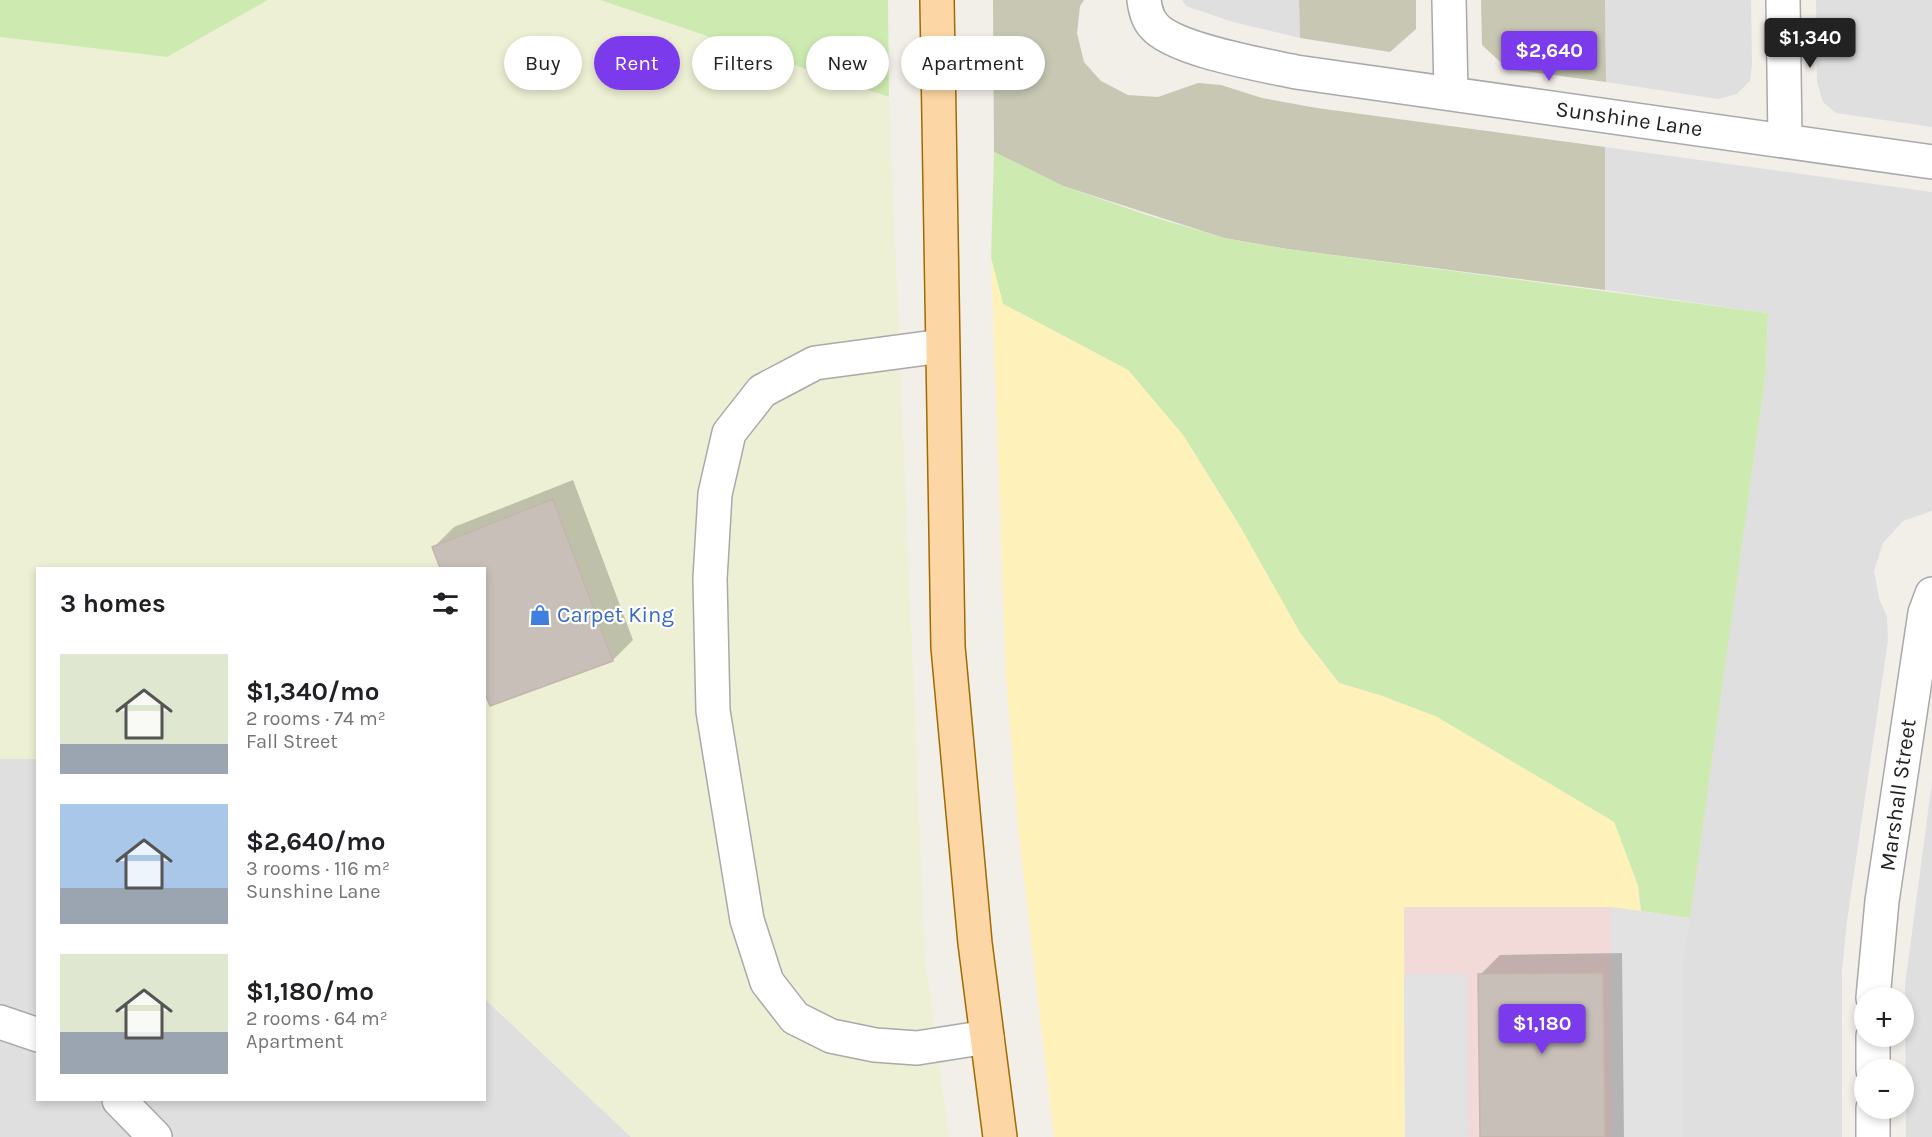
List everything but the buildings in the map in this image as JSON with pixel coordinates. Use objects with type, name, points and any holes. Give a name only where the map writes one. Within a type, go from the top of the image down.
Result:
[{"type":"main road","points":[[937,0],[948,647],[959,789],[1000,1137]]},
{"type":"street","points":[[1449,0],[1450,94]]},
{"type":"street","points":[[1783,0],[1785,140]]},
{"type":"street","name":"Sunshine Lane","points":[[1149,13],[1169,37],[1194,47],[1244,61],[1296,72],[1932,162]]},
{"type":"street","points":[[942,346],[815,363],[762,391],[729,433],[716,494],[710,579],[713,711],[747,920],[767,982],[795,1018],[831,1036],[875,1045],[917,1048],[987,1037]]},
{"type":"street","name":"Marshall Street","points":[[1874,987],[1884,890],[1924,613],[1932,594]]},
{"type":"street","points":[[0,1022],[36,1034]]},
{"type":"street","points":[[120,1101],[155,1137]]},
{"type":"street","points":[[1873,1119],[1873,1137]]},
{"type":"shaded area","points":[[268,0],[600,0],[707,36],[692,36],[692,90],[794,90],[794,65],[806,69],[806,90],[868,90],[889,97],[925,956],[949,1137],[631,1137],[486,1000],[486,567],[36,567],[36,759],[0,759],[0,37],[167,57]]},
{"type":"shaded area","points":[[993,0],[1084,0],[1080,6],[1077,33],[1084,62],[1101,81],[1128,95],[1158,97],[1198,83],[1221,85],[1262,98],[1317,108],[1605,147],[1605,290],[1287,249],[1224,238],[1063,186],[994,152],[994,90],[1045,90],[1045,36],[993,36]]},
{"type":"shaded area","points":[[1182,0],[1299,0],[1300,38],[1233,22],[1186,6]]},
{"type":"shaded area","points":[[1299,0],[1416,0],[1416,29],[1390,52],[1300,38]]},
{"type":"shaded area","points":[[1481,0],[1605,0],[1606,82],[1508,69],[1482,45]]},
{"type":"shaded area","points":[[1605,0],[1751,0],[1750,81],[1737,94],[1718,99],[1606,82]]},
{"type":"shaded area","points":[[1816,0],[1932,0],[1932,127],[1836,113],[1823,102],[1817,82]]},
{"type":"shaded area","points":[[1605,147],[1932,192],[1932,511],[1903,521],[1883,543],[1874,571],[1879,598],[1887,617],[1888,640],[1847,921],[1842,971],[1842,1137],[1683,1137],[1683,961],[1766,372],[1768,313],[1605,290]]},
{"type":"shaded area","points":[[0,759],[36,759],[36,1101],[486,1101],[486,1000],[631,1137],[0,1137]]},
{"type":"shaded area","points":[[1932,782],[1932,1137],[1906,1137],[1906,1119],[1914,1119],[1914,1059],[1905,1059],[1905,1047],[1914,1047],[1914,987],[1905,987]]},
{"type":"shaded area","points":[[1403,907],[1611,907],[1690,918],[1683,961],[1683,1137],[1405,1137]]},
{"type":"shaded area","points":[[1611,907],[1690,918],[1683,961],[1683,1137],[1612,1137]]},
{"type":"shaded area","points":[[1404,974],[1467,974],[1468,1137],[1405,1137]]},
{"type":"green space","points":[[0,0],[268,0],[167,57],[0,37]]},
{"type":"green space","points":[[600,0],[888,0],[888,36],[806,36],[806,69],[794,65],[794,36],[707,36]]},
{"type":"green space","points":[[868,90],[889,90],[889,97]]},
{"type":"green space","points":[[994,152],[1063,186],[1150,216],[1224,238],[1287,249],[1768,313],[1766,372],[1690,918],[1641,911],[1638,886],[1614,822],[1437,717],[1382,696],[1339,683],[1300,633],[1241,528],[1183,435],[1128,370],[1003,304],[991,258]]},
{"type":"sand","points":[[991,258],[1003,304],[1128,370],[1183,435],[1241,528],[1300,633],[1339,683],[1382,696],[1437,717],[1614,822],[1638,886],[1640,911],[1611,907],[1404,907],[1405,1137],[1054,1137],[1018,827],[1006,675]]},
{"type":"place","name":"Carpet King","points":[[540,615]]}]
